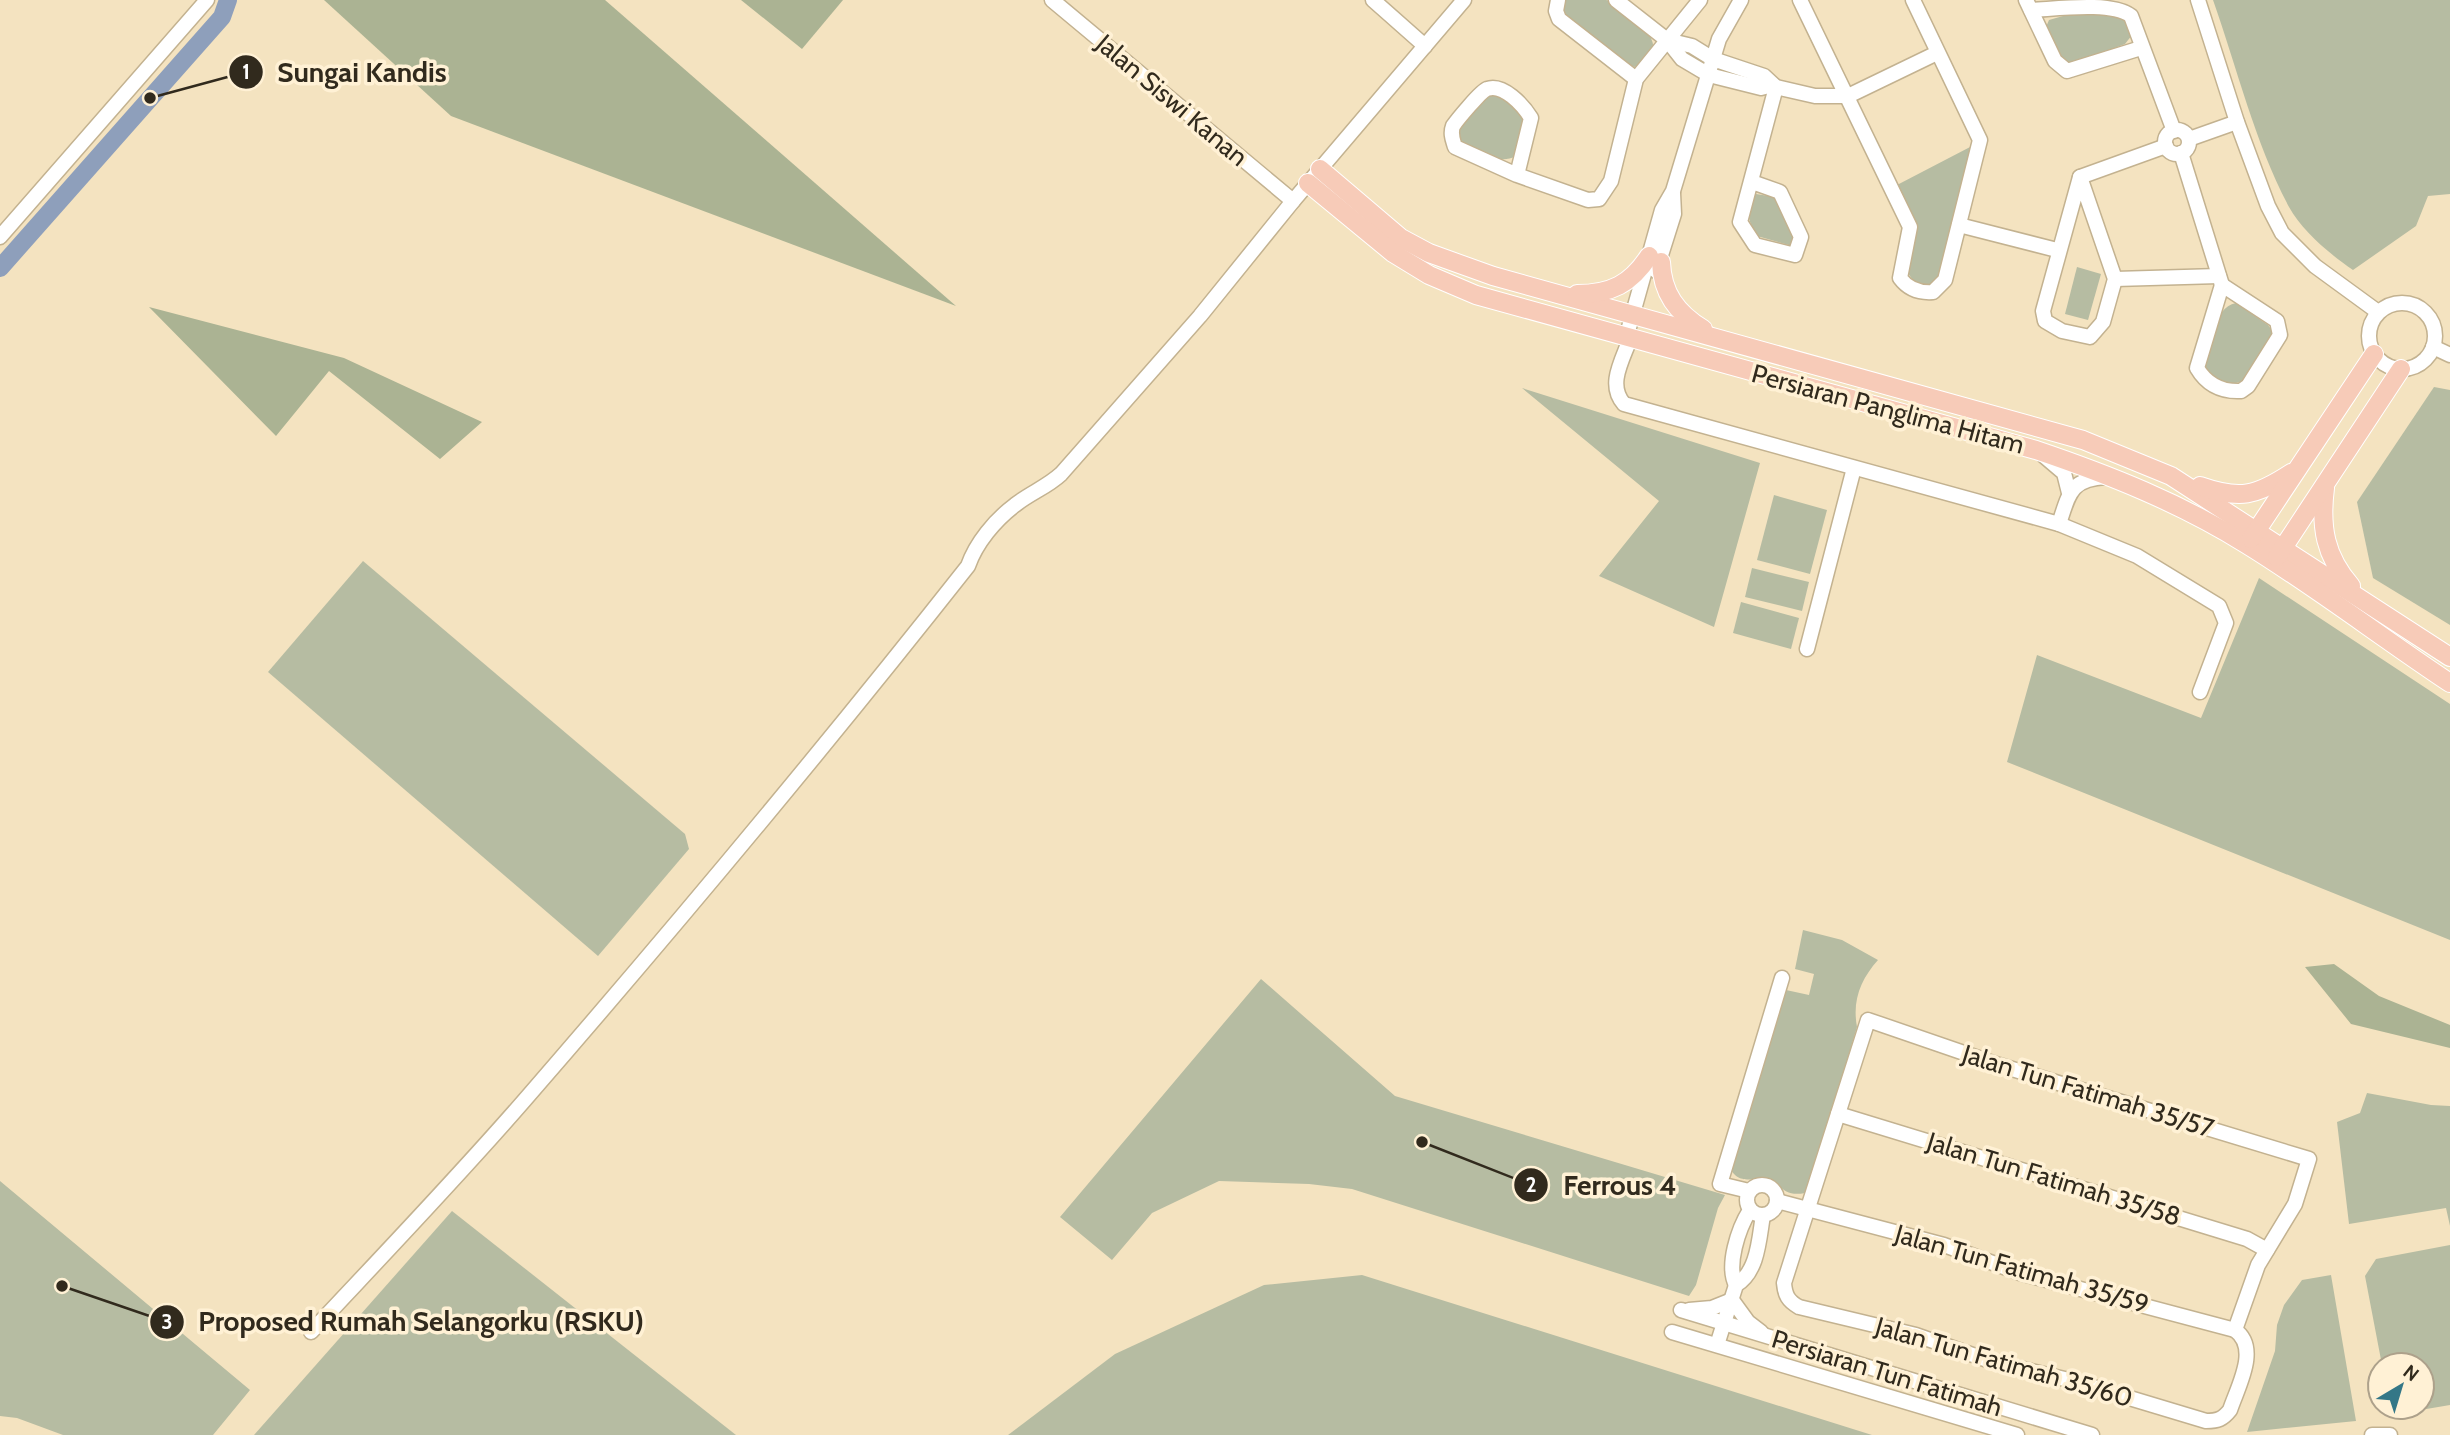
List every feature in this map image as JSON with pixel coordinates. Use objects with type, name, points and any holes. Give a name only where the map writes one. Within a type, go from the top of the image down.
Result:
[{"type":"main road","name":"Persiaran Panglima Hitam","points":[[1314,176],[1401,238],[1429,253],[1493,276],[2083,440],[2171,477],[2450,683]]},
{"type":"main road","name":"Persiaran Panglima Hitam","points":[[1314,176],[1393,253],[1429,275],[1476,295],[2036,450],[2114,477],[2252,537]]},
{"type":"main road","points":[[1553,293],[1596,294],[1617,289],[1655,259],[1667,294],[1685,318],[1719,339]]},
{"type":"main road","points":[[2252,537],[2374,354]]},
{"type":"main road","points":[[2279,555],[2401,369]]},
{"type":"main road","points":[[2171,477],[2222,494],[2243,496],[2268,489],[2300,467]]},
{"type":"main road","points":[[2325,485],[2323,518],[2326,548],[2337,570],[2361,598]]},
{"type":"main road","name":"Persiaran Panglima Hitam","points":[[2279,555],[2361,598],[2450,657]]},
{"type":"street","points":[[0,237],[207,0]]},
{"type":"street","name":"Jalan Siswi Kanan","points":[[1052,0],[1293,201]]},
{"type":"street","points":[[1373,0],[1425,46]]},
{"type":"street","points":[[310,1332],[530,1094],[734,854],[869,691],[968,566],[973,550],[998,521],[1014,505],[1046,488],[1061,474],[1200,316],[1293,201],[1464,0]]},
{"type":"street","points":[[1558,0],[1556,11],[1559,19],[1636,79]]},
{"type":"street","points":[[1616,0],[1667,40],[1682,59],[1709,75],[1761,88],[1774,86],[1815,96],[1848,96],[1937,53]]},
{"type":"street","points":[[1517,175],[1531,118],[1524,108],[1506,93],[1487,89],[1453,127],[1451,136],[1455,147],[1517,175],[1588,200],[1600,199],[1611,181],[1636,79],[1700,0]]},
{"type":"street","points":[[1741,0],[1728,18],[1713,60],[1673,191],[1674,214],[1655,259],[1631,339],[1615,380],[1616,395],[1624,404],[2059,524],[2137,556],[2219,606],[2226,623],[2200,692]]},
{"type":"street","points":[[1800,0],[1910,227],[1899,278],[1919,292],[1933,292],[1945,281],[1980,140],[1913,0]]},
{"type":"street","points":[[2198,0],[2237,122],[2268,206],[2282,233],[2315,266],[2378,312]]},
{"type":"street","points":[[2141,48],[2067,71],[2055,61],[2028,5],[2109,8],[2124,10],[2131,16],[2174,131]]},
{"type":"street","points":[[1667,40],[1692,46],[1713,60],[1764,76],[1774,86]]},
{"type":"street","points":[[1752,182],[1780,192],[1801,237],[1795,255],[1755,245],[1740,222],[1774,86]]},
{"type":"street","points":[[2189,139],[2237,122]]},
{"type":"street","points":[[2174,131],[2184,133],[2189,139]]},
{"type":"street","points":[[2166,146],[2166,139],[2174,131]]},
{"type":"street","points":[[2166,146],[2175,153],[2181,153],[2187,149],[2189,139]]},
{"type":"street","points":[[2080,177],[2166,146]]},
{"type":"street","points":[[2115,279],[2220,281],[2277,321],[2280,335],[2248,386],[2241,391],[2230,392],[2203,379],[2197,368],[2220,281],[2181,153]]},
{"type":"street","points":[[2080,177],[2115,279],[2103,322],[2095,335],[2083,336],[2052,327],[2045,321],[2043,311],[2057,250],[2080,177]]},
{"type":"street","points":[[2068,213],[2079,205],[2094,215]]},
{"type":"street","points":[[1959,225],[2057,250]]},
{"type":"street","points":[[2399,303],[2420,308],[2433,326],[2433,347],[2421,363],[2401,369],[2390,367],[2374,354],[2368,332],[2378,312],[2399,303]]},
{"type":"street","points":[[2433,347],[2450,355]]},
{"type":"street","points":[[2036,450],[2064,473],[2069,493]]},
{"type":"street","points":[[1807,649],[1854,468]]},
{"type":"street","points":[[2059,524],[2069,493],[2085,478],[2114,477]]},
{"type":"street","points":[[1749,1191],[1720,1184],[1782,978]]},
{"type":"street","name":"Jalan Tun Fatimah 35/57","points":[[1838,1114],[1868,1020],[1999,1065],[2309,1159],[2295,1204],[2267,1250]]},
{"type":"street","points":[[1808,1208],[1838,1114]]},
{"type":"street","name":"Jalan Tun Fatimah 35/58","points":[[1838,1114],[2247,1239],[2267,1250]]},
{"type":"street","points":[[1717,1345],[1734,1292],[1746,1279],[1756,1256],[1757,1213],[1746,1200],[1749,1191],[1757,1185],[1767,1186],[1774,1191],[1777,1201],[1774,1210],[1757,1213],[1736,1245],[1731,1276],[1734,1292],[1748,1322],[1766,1336]]},
{"type":"street","name":"Jalan Tun Fatimah 35/59","points":[[1777,1201],[1944,1245],[2020,1273],[2235,1330]]},
{"type":"street","name":"Jalan Tun Fatimah 35/60","points":[[1808,1208],[1784,1283],[1785,1294],[1791,1303],[1799,1307],[1916,1335],[1990,1361],[2073,1381],[2206,1421],[2217,1421],[2230,1410],[2248,1353],[2244,1336],[2235,1330]]},
{"type":"street","points":[[2235,1330],[2258,1265],[2267,1250]]},
{"type":"street","name":"Persiaran Tun Fatimah","points":[[1734,1292],[1712,1308],[1681,1310],[2092,1435]]},
{"type":"street","name":"Persiaran Tun Fatimah","points":[[1672,1332],[2017,1435]]},
{"type":"street","points":[[2372,1435],[2390,1435]]},
{"type":"green space","points":[[324,0],[605,0],[956,306],[451,116]]},
{"type":"green space","points":[[741,0],[843,0],[802,49]]},
{"type":"green space","points":[[1562,0],[1612,2],[1643,27],[1652,41],[1651,54],[1635,67],[1625,64],[1564,16]]},
{"type":"green space","points":[[2213,0],[2450,0],[2450,194],[2428,196],[2416,226],[2353,270],[2336,257],[2301,225],[2277,183],[2256,131]]},
{"type":"green space","points":[[2070,14],[2114,14],[2127,19],[2132,35],[2125,44],[2073,64],[2061,59],[2046,27],[2049,20]]},
{"type":"green space","points":[[1498,94],[1525,117],[1516,156],[1509,159],[1481,153],[1461,142],[1458,132],[1484,97]]},
{"type":"green space","points":[[1972,146],[1936,282],[1927,286],[1914,282],[1906,270],[1916,224],[1897,185]]},
{"type":"green space","points":[[1756,194],[1775,197],[1795,236],[1792,246],[1757,236],[1749,215],[1752,199]]},
{"type":"green space","points":[[2077,267],[2101,274],[2088,320],[2065,314]]},
{"type":"green space","points":[[2236,303],[2268,325],[2274,333],[2246,381],[2225,385],[2206,372],[2205,366],[2217,320],[2228,306]]},
{"type":"green space","points":[[149,307],[344,358],[482,422],[440,459],[329,371],[276,436]]},
{"type":"green space","points":[[2434,387],[2450,390],[2450,625],[2373,578],[2357,502]]},
{"type":"green space","points":[[1522,388],[1760,463],[1714,627],[1599,576],[1659,501]]},
{"type":"green space","points":[[1774,495],[1827,510],[1810,574],[1757,560]]},
{"type":"green space","points":[[363,561],[685,834],[689,849],[598,956],[268,672]]},
{"type":"green space","points":[[1752,568],[1809,582],[1802,611],[1745,597]]},
{"type":"green space","points":[[2259,578],[2450,704],[2450,940],[2007,762],[2037,655],[2201,718]]},
{"type":"green space","points":[[1741,602],[1799,618],[1791,649],[1733,633]]},
{"type":"green space","points":[[1803,930],[1842,940],[1878,960],[1859,990],[1857,1027],[1810,1185],[1805,1193],[1793,1194],[1768,1181],[1736,1176],[1729,1165],[1776,1009],[1780,1009],[1786,990],[1809,995],[1814,974],[1795,969]]},
{"type":"green space","points":[[2334,964],[2379,996],[2450,1025],[2450,1048],[2351,1024],[2305,967]]},
{"type":"green space","points":[[1261,979],[1395,1096],[1725,1195],[1718,1208],[1696,1285],[1689,1296],[1352,1189],[1309,1184],[1219,1181],[1152,1213],[1112,1260],[1060,1217]]},
{"type":"green space","points":[[2367,1093],[2450,1106],[2450,1226],[2446,1208],[2349,1224],[2337,1122],[2360,1113]]},
{"type":"green space","points":[[0,1181],[250,1390],[213,1435],[63,1435],[17,1418],[0,1416]]},
{"type":"green space","points":[[452,1211],[736,1435],[254,1435]]},
{"type":"green space","points":[[2450,1245],[2450,1405],[2436,1407],[2436,1351],[2379,1351],[2365,1276],[2376,1259]]},
{"type":"green space","points":[[1362,1275],[1872,1435],[1008,1435],[1115,1354],[1264,1285]]},
{"type":"green space","points":[[2331,1275],[2356,1421],[2247,1432],[2275,1351],[2277,1325],[2284,1305],[2302,1280]]},
{"type":"waterway","points":[[0,268],[222,17],[228,0]]},
{"type":"place","name":"Sungai Kandis","points":[[150,98]]},
{"type":"place","name":"Ferrous 4","points":[[1422,1142]]},
{"type":"place","name":"Proposed Rumah Selangorku (RSKU)","points":[[62,1286]]}]
